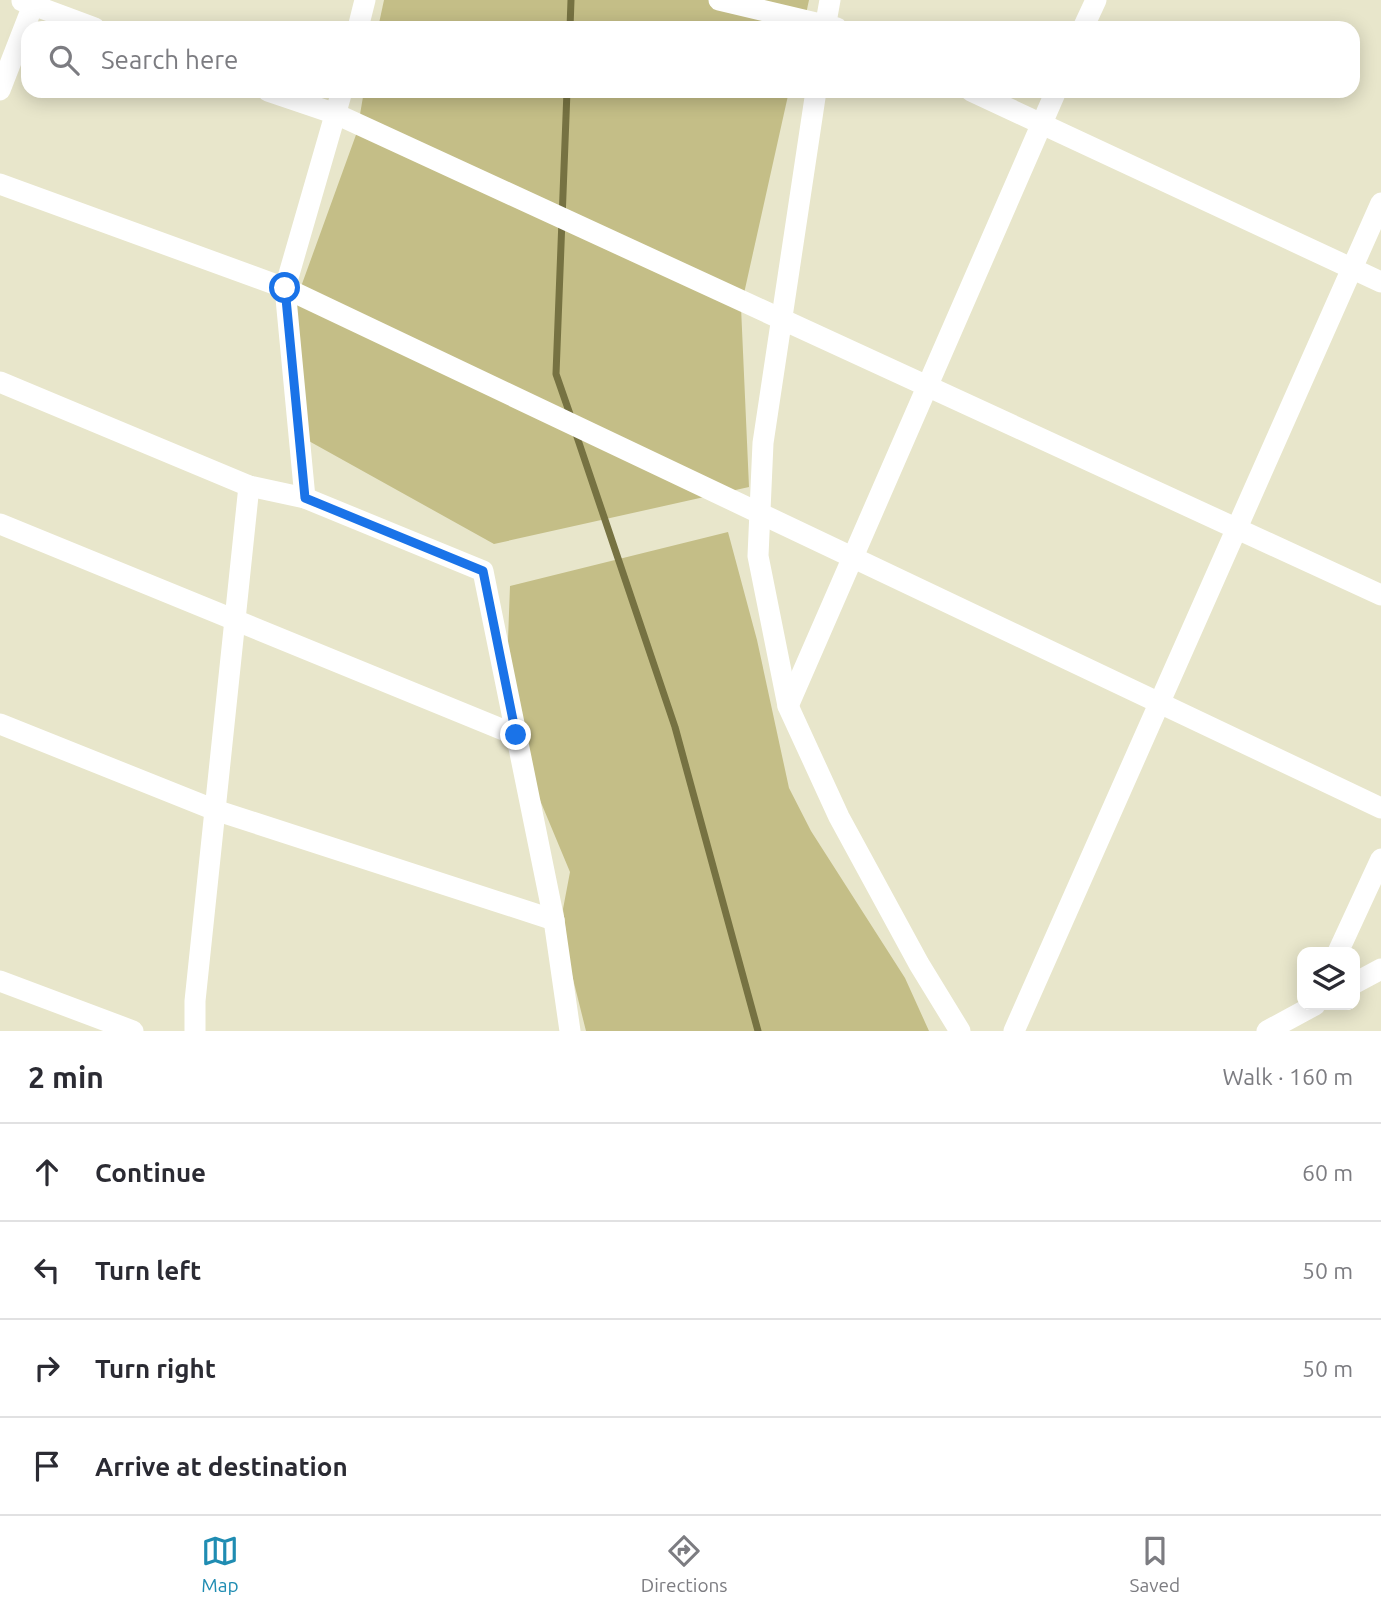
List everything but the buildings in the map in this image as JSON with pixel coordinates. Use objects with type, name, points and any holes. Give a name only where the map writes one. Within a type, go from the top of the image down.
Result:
[{"type":"street","points":[[360,21],[365,0]]},
{"type":"street","points":[[719,0],[808,21]]},
{"type":"street","points":[[829,21],[830,0]]},
{"type":"street","points":[[1086,21],[1096,0]]},
{"type":"street","points":[[23,21],[29,2],[77,21]]},
{"type":"street","points":[[0,90],[21,26]]},
{"type":"street","points":[[289,98],[336,114],[1381,594]]},
{"type":"street","points":[[305,498],[285,288],[340,98]]},
{"type":"street","points":[[815,98],[763,443],[758,556],[788,706],[839,817],[919,964],[960,1031]]},
{"type":"street","points":[[986,98],[1381,282]]},
{"type":"street","points":[[788,706],[1053,98]]},
{"type":"street","points":[[0,184],[285,288],[1381,808]]},
{"type":"street","points":[[1014,1031],[1381,203]]},
{"type":"street","points":[[0,382],[249,486],[305,498],[483,571],[554,920],[570,1031]]},
{"type":"street","points":[[195,1031],[195,1001],[249,486]]},
{"type":"street","points":[[0,524],[516,735]]},
{"type":"street","points":[[0,724],[215,810],[554,920]]},
{"type":"street","points":[[1340,947],[1381,859]]},
{"type":"street","points":[[1360,980],[1381,969]]},
{"type":"street","points":[[0,981],[133,1031]]},
{"type":"street","points":[[1267,1031],[1305,1010]]},
{"type":"shaded area","points":[[384,0],[809,0],[804,21],[380,21]]},
{"type":"shaded area","points":[[363,98],[787,98],[741,307],[749,487],[494,544],[307,440],[281,356],[298,295],[357,132]]},
{"type":"shaded area","points":[[728,532],[757,640],[789,788],[811,831],[905,978],[929,1031],[586,1031],[570,967],[563,909],[570,872],[522,757],[507,667],[510,586]]},
{"type":"waterway","points":[[570,21],[571,0]]},
{"type":"waterway","points":[[567,98],[556,374],[572,420]]},
{"type":"waterway","points":[[575,431],[675,727],[758,1031]]},
{"type":"route","points":[[285,288],[305,498],[483,571],[516,735]]}]
